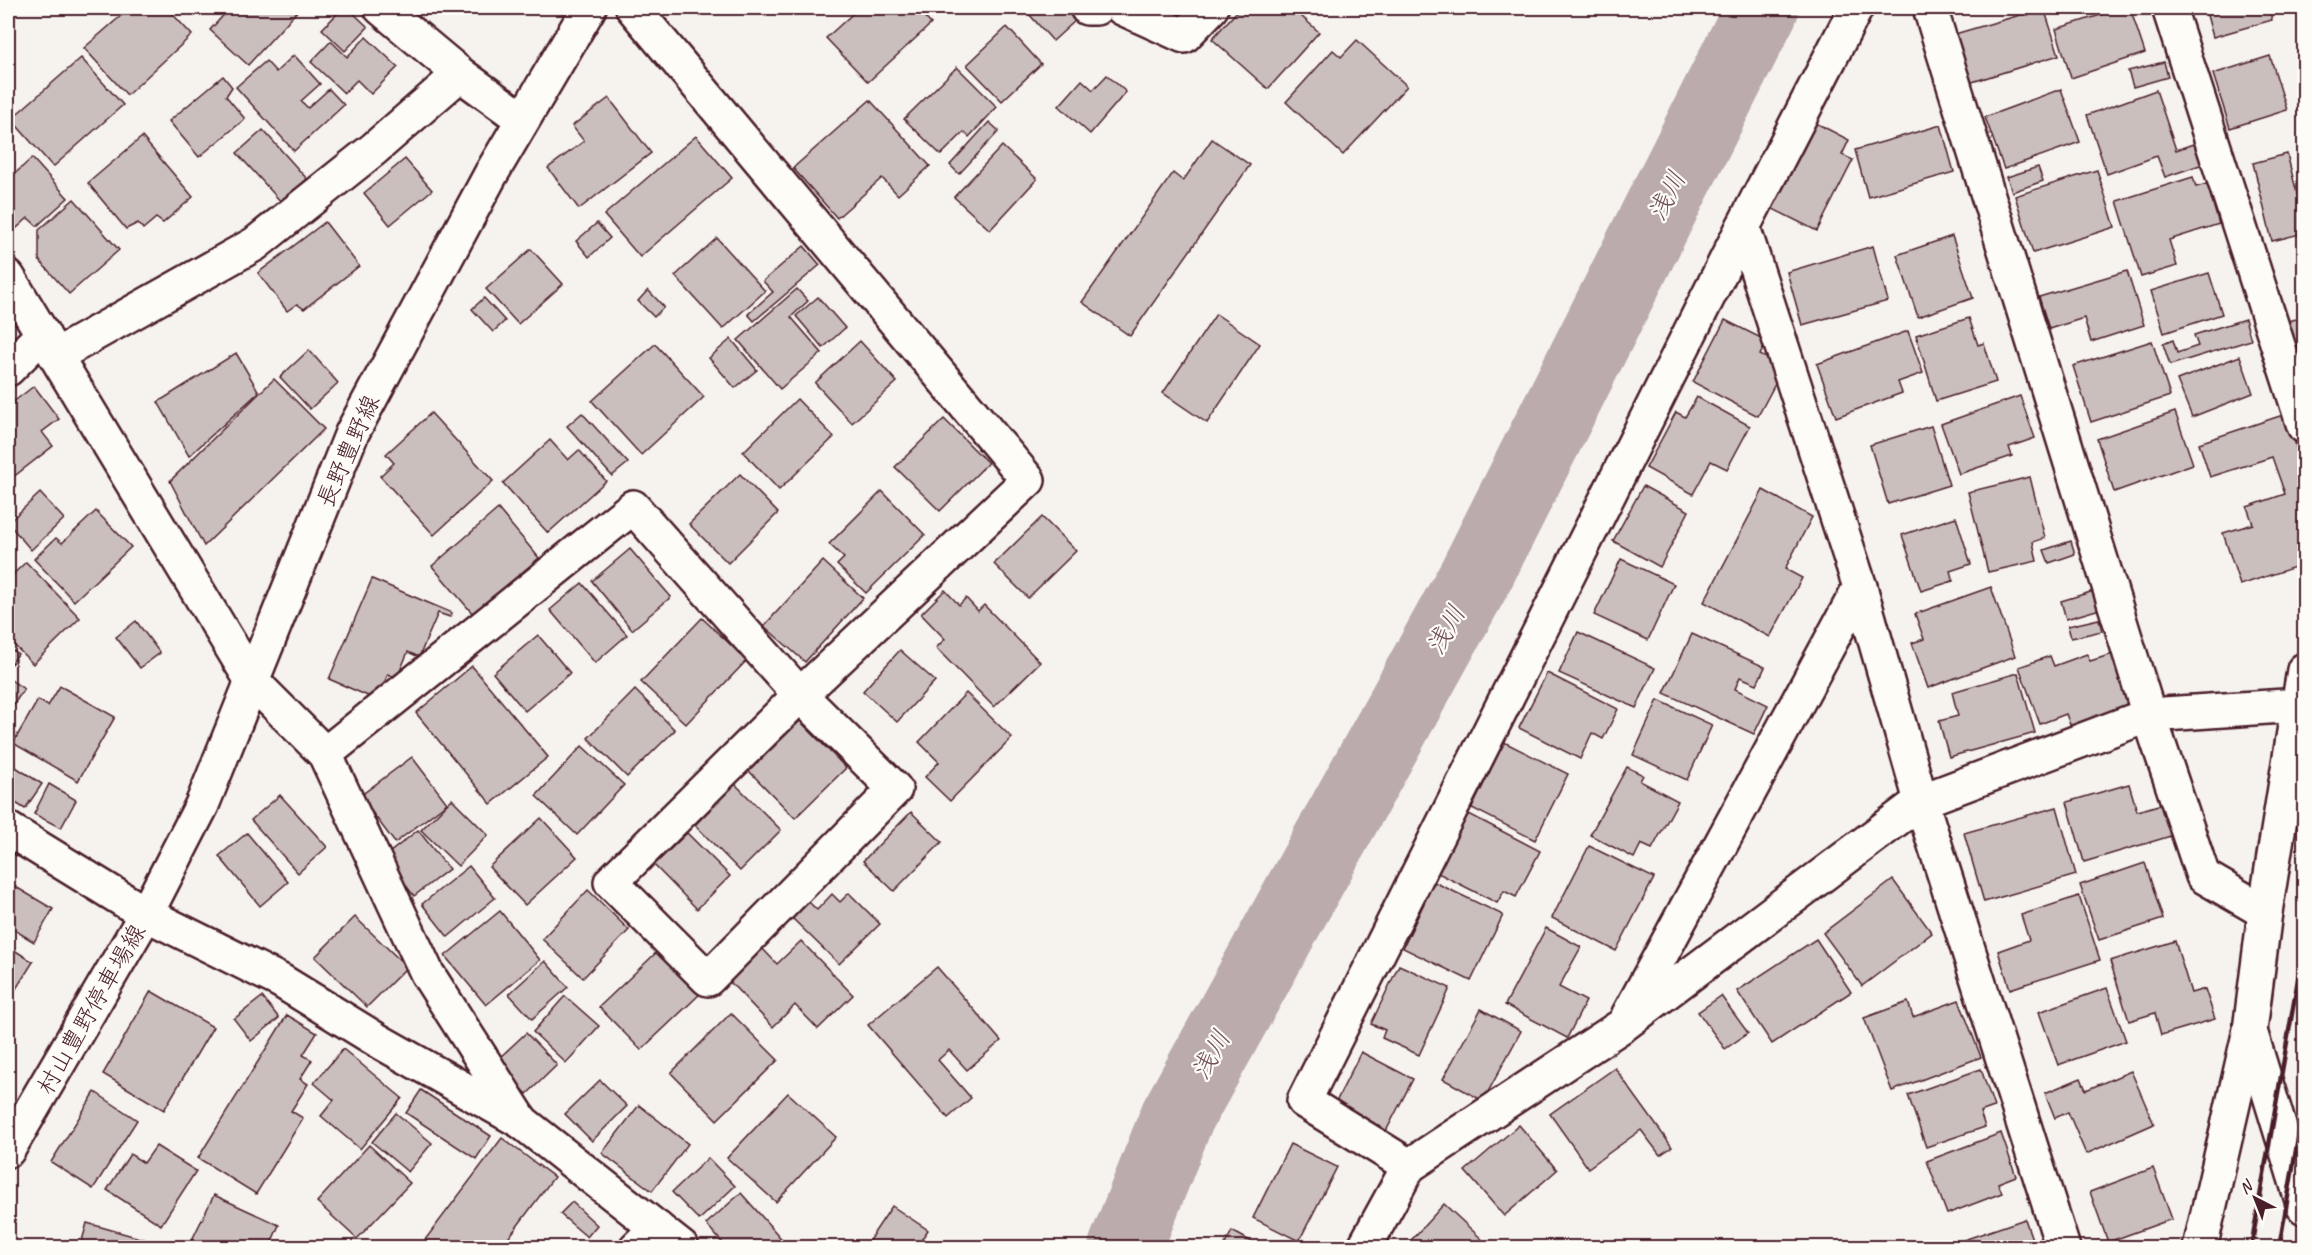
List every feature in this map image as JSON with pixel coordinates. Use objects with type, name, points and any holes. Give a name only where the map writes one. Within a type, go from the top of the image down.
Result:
[{"type":"street","points":[[381,8],[460,74],[522,118]]},
{"type":"street","name":"長野豊野線","points":[[146,914],[202,805],[352,433],[522,118],[588,8]]},
{"type":"street","points":[[325,754],[633,507],[800,695],[895,789],[708,979],[611,882],[800,695],[1028,480],[633,8]]},
{"type":"street","points":[[1087,8],[1096,8]]},
{"type":"street","points":[[1122,8],[1184,36],[1211,8]]},
{"type":"street","points":[[1409,1166],[1304,1101],[1743,227],[1856,8]]},
{"type":"street","points":[[1930,8],[2149,715],[2203,876],[2265,912]]},
{"type":"street","points":[[2169,8],[2304,426]]},
{"type":"street","points":[[8,369],[50,344],[255,244],[374,149],[460,74]]},
{"type":"street","points":[[1743,227],[1860,587],[1921,801],[2063,1248]]},
{"type":"street","points":[[8,277],[252,681],[325,754],[428,973],[522,1122]]},
{"type":"street","points":[[1623,1025],[1860,587]]},
{"type":"street","points":[[2200,1248],[2250,1030],[2265,912],[2301,706],[2304,670]]},
{"type":"street","points":[[1365,1248],[1409,1166],[1623,1025],[1921,801],[2149,715],[2301,706]]},
{"type":"street","name":"村山豊野停車場線","points":[[8,829],[146,914],[8,1150]]},
{"type":"street","points":[[146,914],[281,981],[377,1040],[522,1122],[658,1241]]},
{"type":"street","points":[[2250,1030],[2304,1207]]},
{"type":"building","points":[[130,8],[167,8],[192,35],[127,95],[84,48]]},
{"type":"building","points":[[230,8],[300,8],[248,65],[210,30]]},
{"type":"building","points":[[343,8],[348,8],[368,27],[345,51],[322,29]]},
{"type":"building","points":[[859,8],[916,8],[931,24],[868,82],[826,38]]},
{"type":"building","points":[[929,8],[948,8],[937,17]]},
{"type":"building","points":[[1037,8],[1065,8],[1076,20],[1053,41],[1029,14]]},
{"type":"building","points":[[1169,8],[1191,8],[1181,18]]},
{"type":"building","points":[[1240,8],[1292,8],[1319,32],[1268,89],[1212,39]]},
{"type":"building","points":[[2044,8],[2059,55],[1969,83],[1955,34]]},
{"type":"building","points":[[2123,8],[2130,8],[2145,53],[2071,78],[2056,29]]},
{"type":"building","points":[[2205,8],[2269,8],[2272,20],[2213,37]]},
{"type":"building","points":[[1007,27],[1041,64],[1002,101],[967,65]]},
{"type":"building","points":[[366,37],[398,67],[371,94],[357,80],[344,93],[311,62],[331,41],[347,57]]},
{"type":"building","points":[[1357,40],[1407,86],[1343,155],[1286,102],[1333,50],[1341,57]]},
{"type":"building","points":[[294,55],[320,84],[301,101],[308,108],[329,89],[344,105],[294,151],[236,87],[266,61],[276,72]]},
{"type":"building","points":[[2270,56],[2287,110],[2230,128],[2213,74]]},
{"type":"building","points":[[81,58],[123,105],[53,167],[11,119]]},
{"type":"building","points":[[2164,62],[2168,77],[2133,87],[2128,71]]},
{"type":"building","points":[[957,67],[997,107],[969,137],[964,132],[941,155],[904,119]]},
{"type":"building","points":[[1107,75],[1126,92],[1090,134],[1059,106],[1082,80],[1093,90]]},
{"type":"building","points":[[223,76],[232,87],[226,96],[245,119],[199,157],[169,121]]},
{"type":"building","points":[[2061,89],[2080,142],[2004,169],[1985,117]]},
{"type":"building","points":[[2156,90],[2176,150],[2196,143],[2203,164],[2165,177],[2157,156],[2107,174],[2087,115]]},
{"type":"building","points":[[609,98],[651,153],[579,209],[548,168],[584,141],[572,126]]},
{"type":"building","points":[[870,100],[930,166],[898,195],[882,178],[837,218],[793,168]]},
{"type":"building","points":[[989,122],[999,131],[959,174],[950,165]]},
{"type":"building","points":[[1814,122],[1849,140],[1842,155],[1853,160],[1817,231],[1771,208]]},
{"type":"building","points":[[1941,125],[1954,172],[1868,197],[1855,150]]},
{"type":"building","points":[[263,130],[307,179],[282,203],[237,153]]},
{"type":"building","points":[[696,136],[732,178],[640,257],[604,215]]},
{"type":"building","points":[[142,137],[193,197],[163,223],[156,218],[143,229],[138,223],[126,229],[88,183]]},
{"type":"building","points":[[1212,139],[1250,165],[1130,336],[1082,302],[1173,173],[1183,181]]},
{"type":"building","points":[[1002,146],[1037,179],[990,230],[954,197]]},
{"type":"building","points":[[2287,154],[2304,221],[2304,233],[2272,241],[2253,163]]},
{"type":"building","points":[[32,158],[68,198],[37,226],[28,218],[9,235],[8,180]]},
{"type":"building","points":[[405,159],[432,190],[390,225],[364,193]]},
{"type":"building","points":[[2038,167],[2043,181],[2012,192],[2007,177]]},
{"type":"building","points":[[2097,170],[2115,227],[2033,253],[2015,196]]},
{"type":"building","points":[[2193,177],[2196,187],[2207,184],[2219,224],[2169,240],[2177,266],[2141,277],[2117,201]]},
{"type":"building","points":[[74,199],[119,250],[69,294],[39,260],[39,230]]},
{"type":"building","points":[[325,222],[359,266],[304,309],[297,304],[287,311],[258,273]]},
{"type":"building","points":[[597,223],[610,238],[589,257],[576,241]]},
{"type":"building","points":[[1952,236],[1973,298],[1918,317],[1897,255]]},
{"type":"building","points":[[717,238],[765,291],[723,329],[675,276]]},
{"type":"building","points":[[804,246],[820,265],[754,321],[748,314],[773,292],[763,281]]},
{"type":"building","points":[[1873,246],[1888,301],[1802,325],[1787,272]]},
{"type":"building","points":[[531,249],[563,284],[518,324],[486,289]]},
{"type":"building","points":[[2127,271],[2144,325],[2091,342],[2084,318],[2049,329],[2039,297]]},
{"type":"building","points":[[2209,273],[2222,314],[2164,333],[2151,291]]},
{"type":"building","points":[[797,289],[808,301],[791,317],[822,353],[780,389],[738,340]]},
{"type":"building","points":[[648,290],[664,307],[654,317],[638,301]]},
{"type":"building","points":[[818,297],[845,328],[823,348],[796,316]]},
{"type":"building","points":[[484,298],[505,321],[493,332],[472,309]]},
{"type":"building","points":[[1216,314],[1260,344],[1207,423],[1163,393]]},
{"type":"building","points":[[1969,318],[1978,345],[1984,343],[1996,382],[1936,401],[1916,335]]},
{"type":"building","points":[[2302,318],[2304,345],[2288,348],[2282,322]]},
{"type":"building","points":[[2245,319],[2251,340],[2170,365],[2163,344],[2173,340],[2177,353],[2198,346],[2194,335]]},
{"type":"building","points":[[1725,320],[1767,341],[1760,355],[1784,367],[1758,416],[1693,382]]},
{"type":"building","points":[[1908,331],[1923,373],[1898,382],[1902,393],[1836,417],[1817,364]]},
{"type":"building","points":[[731,339],[757,370],[735,388],[709,358]]},
{"type":"building","points":[[860,341],[897,382],[852,423],[815,383]]},
{"type":"building","points":[[2152,341],[2170,396],[2091,422],[2073,366]]},
{"type":"building","points":[[655,344],[704,397],[641,455],[592,401]]},
{"type":"building","points":[[309,350],[338,383],[310,409],[280,377]]},
{"type":"building","points":[[236,353],[259,392],[189,456],[158,402]]},
{"type":"building","points":[[2240,356],[2253,393],[2192,417],[2177,380]]},
{"type":"building","points":[[274,379],[324,429],[204,546],[170,481]]},
{"type":"building","points":[[34,386],[59,419],[42,432],[53,446],[8,481],[8,406]]},
{"type":"building","points":[[2020,396],[2035,438],[2009,447],[2012,456],[1959,474],[1941,424]]},
{"type":"building","points":[[1697,397],[1750,426],[1727,469],[1711,461],[1693,494],[1646,468],[1676,412],[1685,417]]},
{"type":"building","points":[[797,399],[834,437],[779,490],[743,452]]},
{"type":"building","points":[[2175,412],[2193,464],[2114,492],[2097,439]]},
{"type":"building","points":[[431,413],[493,481],[434,535],[380,476],[394,463],[386,454]]},
{"type":"building","points":[[582,413],[628,463],[612,476],[567,426]]},
{"type":"building","points":[[2286,414],[2304,472],[2304,564],[2240,585],[2223,533],[2253,524],[2247,507],[2285,494],[2272,457],[2210,477],[2199,443]]},
{"type":"building","points":[[944,419],[988,463],[940,511],[895,467]]},
{"type":"building","points":[[1931,426],[1949,485],[1888,504],[1870,445]]},
{"type":"building","points":[[550,440],[568,460],[579,450],[606,481],[548,533],[503,483]]},
{"type":"building","points":[[740,474],[778,513],[728,563],[689,524]]},
{"type":"building","points":[[2030,477],[2045,538],[2033,542],[2037,561],[1988,572],[1968,492]]},
{"type":"building","points":[[1643,486],[1689,511],[1660,567],[1613,541]]},
{"type":"building","points":[[1763,490],[1812,517],[1785,569],[1802,578],[1770,637],[1704,602]]},
{"type":"building","points":[[882,491],[925,535],[866,593],[837,565],[844,558],[829,544]]},
{"type":"building","points":[[40,493],[64,519],[31,550],[8,523]]},
{"type":"building","points":[[498,509],[539,558],[473,614],[432,566]]},
{"type":"building","points":[[96,511],[131,547],[74,601],[34,559],[56,538],[62,543]]},
{"type":"building","points":[[1042,517],[1076,551],[1028,598],[994,564]]},
{"type":"building","points":[[1956,517],[1971,564],[1950,571],[1953,581],[1921,591],[1902,535]]},
{"type":"building","points":[[2071,541],[2075,554],[2049,563],[2044,550]]},
{"type":"building","points":[[630,549],[671,597],[632,630],[592,581]]},
{"type":"building","points":[[1621,559],[1674,584],[1648,640],[1594,615]]},
{"type":"building","points":[[823,561],[863,598],[805,662],[764,626]]},
{"type":"building","points":[[26,562],[80,618],[33,664],[8,639],[8,579]]},
{"type":"building","points":[[372,579],[452,613],[450,617],[438,613],[419,657],[408,652],[397,678],[388,674],[377,700],[329,679]]},
{"type":"building","points":[[582,583],[627,635],[595,663],[550,610]]},
{"type":"building","points":[[1991,587],[2015,656],[1928,688],[1912,643],[1924,639],[1915,614]]},
{"type":"building","points":[[945,590],[959,605],[966,598],[978,611],[984,605],[1040,662],[994,707],[936,648],[945,639],[921,614]]},
{"type":"building","points":[[2094,591],[2100,609],[2066,619],[2061,601]]},
{"type":"building","points":[[702,618],[747,660],[686,724],[641,682]]},
{"type":"building","points":[[2099,619],[2102,631],[2071,638],[2068,626]]},
{"type":"building","points":[[136,621],[160,653],[140,668],[116,637]]},
{"type":"building","points":[[1578,632],[1655,668],[1636,708],[1559,673]]},
{"type":"building","points":[[1692,634],[1765,667],[1757,684],[1740,677],[1735,689],[1768,705],[1754,734],[1664,693]]},
{"type":"building","points":[[538,635],[570,673],[525,711],[493,673]]},
{"type":"building","points":[[8,647],[18,654],[8,669]]},
{"type":"building","points":[[900,650],[935,681],[897,722],[863,691]]},
{"type":"building","points":[[2087,654],[2090,661],[2113,654],[2133,708],[2072,730],[2066,714],[2040,724],[2019,667],[2050,656],[2054,666]]},
{"type":"building","points":[[472,666],[548,757],[491,804],[416,713]]},
{"type":"building","points":[[1547,673],[1618,709],[1603,739],[1592,733],[1580,759],[1519,728]]},
{"type":"building","points":[[2018,673],[2035,733],[1949,757],[1939,721],[1958,716],[1952,692]]},
{"type":"building","points":[[8,678],[24,689],[8,713]]},
{"type":"building","points":[[60,686],[115,717],[78,781],[13,743],[38,700],[48,706]]},
{"type":"building","points":[[635,690],[675,730],[627,777],[588,738]]},
{"type":"building","points":[[966,693],[1012,738],[950,801],[925,777],[939,762],[919,742]]},
{"type":"building","points":[[1658,700],[1712,725],[1687,780],[1633,755]]},
{"type":"building","points":[[800,721],[846,768],[795,818],[749,771]]},
{"type":"building","points":[[1504,742],[1568,774],[1535,840],[1472,808]]},
{"type":"building","points":[[582,746],[624,785],[577,835],[536,796]]},
{"type":"building","points":[[412,757],[447,803],[395,843],[360,796]]},
{"type":"building","points":[[8,762],[42,784],[25,809],[8,798]]},
{"type":"building","points":[[1627,767],[1643,775],[1640,781],[1678,801],[1652,849],[1641,844],[1634,858],[1590,835]]},
{"type":"building","points":[[49,784],[76,800],[61,828],[34,814]]},
{"type":"building","points":[[735,784],[781,830],[740,871],[695,825]]},
{"type":"building","points":[[2129,784],[2137,811],[2162,804],[2171,836],[2084,862],[2067,802]]},
{"type":"building","points":[[280,795],[327,847],[298,873],[251,820]]},
{"type":"building","points":[[452,799],[488,835],[458,866],[421,830]]},
{"type":"building","points":[[2057,807],[2076,875],[1984,902],[1964,833]]},
{"type":"building","points":[[911,812],[942,842],[894,891],[863,861]]},
{"type":"building","points":[[1465,812],[1540,851],[1516,897],[1504,891],[1497,903],[1434,871]]},
{"type":"building","points":[[541,818],[577,857],[525,905],[489,867]]},
{"type":"building","points":[[418,830],[449,869],[414,896],[384,857]]},
{"type":"building","points":[[247,833],[288,882],[260,906],[219,856]]},
{"type":"building","points":[[687,833],[730,876],[697,909],[654,865]]},
{"type":"building","points":[[1589,846],[1654,878],[1616,951],[1552,918]]},
{"type":"building","points":[[2145,863],[2163,919],[2099,940],[2080,885]]},
{"type":"building","points":[[469,866],[495,898],[448,937],[422,904]]},
{"type":"building","points":[[1893,880],[1932,933],[1862,986],[1823,933]]},
{"type":"building","points":[[1434,882],[1503,915],[1471,981],[1403,948]]},
{"type":"building","points":[[9,883],[53,909],[34,942],[8,926]]},
{"type":"building","points":[[588,890],[629,930],[583,978],[542,939]]},
{"type":"building","points":[[849,893],[880,924],[839,964],[792,918],[808,901],[817,910],[832,894],[840,902]]},
{"type":"building","points":[[2079,896],[2100,960],[2010,989],[1998,951],[2029,940],[2021,915]]},
{"type":"building","points":[[500,911],[540,960],[486,1005],[445,956]]},
{"type":"building","points":[[355,917],[407,967],[367,1007],[315,957]]},
{"type":"building","points":[[1546,928],[1581,947],[1559,987],[1586,1001],[1567,1038],[1505,1005]]},
{"type":"building","points":[[1816,939],[1851,992],[1772,1044],[1737,991]]},
{"type":"building","points":[[801,941],[853,995],[818,1029],[795,1005],[773,1027],[728,980],[762,948],[777,964]]},
{"type":"building","points":[[2175,941],[2191,993],[2205,989],[2215,1019],[2161,1035],[2155,1013],[2129,1021],[2110,961]]},
{"type":"building","points":[[8,946],[33,962],[14,992],[8,988]]},
{"type":"building","points":[[659,950],[701,993],[641,1050],[599,1007]]},
{"type":"building","points":[[545,961],[568,987],[532,1019],[509,994]]},
{"type":"building","points":[[1399,965],[1450,988],[1419,1055],[1382,1038],[1385,1030],[1371,1024]]},
{"type":"building","points":[[937,967],[1001,1041],[967,1070],[949,1050],[938,1060],[971,1098],[948,1118],[868,1025]]},
{"type":"building","points":[[2107,988],[2126,1041],[2058,1065],[2039,1012]]},
{"type":"building","points":[[151,991],[213,1027],[164,1110],[103,1074]]},
{"type":"building","points":[[565,996],[599,1026],[566,1063],[533,1032]]},
{"type":"building","points":[[1721,996],[1748,1033],[1725,1049],[1698,1012]]},
{"type":"building","points":[[262,997],[279,1018],[251,1041],[234,1019]]},
{"type":"building","points":[[1959,1000],[1981,1057],[1892,1091],[1864,1018],[1908,1002],[1913,1017]]},
{"type":"building","points":[[1481,1009],[1521,1031],[1483,1101],[1443,1079]]},
{"type":"building","points":[[731,1013],[778,1060],[717,1120],[671,1073]]},
{"type":"building","points":[[287,1015],[317,1033],[303,1055],[312,1060],[300,1079],[308,1084],[291,1111],[303,1118],[256,1194],[198,1158]]},
{"type":"building","points":[[526,1033],[557,1065],[527,1094],[496,1061]]},
{"type":"building","points":[[343,1049],[402,1098],[360,1149],[321,1116],[334,1100],[314,1083]]},
{"type":"building","points":[[1361,1052],[1413,1079],[1385,1133],[1334,1106]]},
{"type":"building","points":[[1615,1068],[1672,1147],[1660,1155],[1641,1130],[1588,1168],[1550,1114]]},
{"type":"building","points":[[1981,1069],[1994,1107],[1980,1112],[1985,1127],[1926,1147],[1908,1095]]},
{"type":"building","points":[[2131,1071],[2154,1124],[2086,1154],[2068,1112],[2055,1118],[2045,1093],[2081,1078],[2086,1090]]},
{"type":"building","points":[[600,1080],[627,1106],[592,1141],[565,1114]]},
{"type":"building","points":[[421,1090],[491,1136],[476,1159],[406,1113]]},
{"type":"building","points":[[95,1092],[137,1120],[93,1189],[51,1162]]},
{"type":"building","points":[[788,1093],[836,1137],[776,1202],[727,1158]]},
{"type":"building","points":[[639,1105],[688,1144],[652,1191],[602,1153]]},
{"type":"building","points":[[396,1113],[432,1143],[408,1172],[372,1142]]},
{"type":"building","points":[[1519,1125],[1557,1170],[1504,1216],[1465,1171]]},
{"type":"building","points":[[2001,1133],[2016,1176],[1998,1183],[2002,1193],[1947,1214],[1927,1161]]},
{"type":"building","points":[[502,1138],[554,1177],[501,1248],[425,1248],[421,1245]]},
{"type":"building","points":[[1290,1144],[1337,1167],[1299,1241],[1253,1218]]},
{"type":"building","points":[[369,1145],[410,1183],[357,1239],[317,1202]]},
{"type":"building","points":[[156,1146],[196,1171],[161,1225],[107,1190],[130,1154],[144,1163]]},
{"type":"building","points":[[708,1158],[735,1186],[699,1220],[672,1192]]},
{"type":"building","points":[[2153,1168],[2172,1219],[2108,1242],[2090,1192]]},
{"type":"building","points":[[741,1193],[786,1244],[782,1248],[727,1248],[706,1224]]},
{"type":"building","points":[[214,1195],[279,1225],[269,1248],[188,1248]]},
{"type":"building","points":[[572,1202],[597,1225],[587,1237],[560,1214]]},
{"type":"building","points":[[1444,1204],[1487,1244],[1484,1248],[1404,1248]]},
{"type":"building","points":[[892,1206],[928,1230],[916,1248],[864,1248]]},
{"type":"building","points":[[2025,1219],[2035,1248],[1943,1248],[1943,1247]]},
{"type":"building","points":[[87,1223],[161,1244],[160,1248],[80,1248]]},
{"type":"building","points":[[1232,1231],[1263,1248],[1223,1248]]},
{"type":"waterway","name":"浅川","points":[[1125,1248],[1177,1117],[1474,579],[1762,8]]},
{"type":"railway","points":[[2251,1248],[2304,945]]},
{"type":"railway","points":[[2279,1248],[2304,1104]]}]
